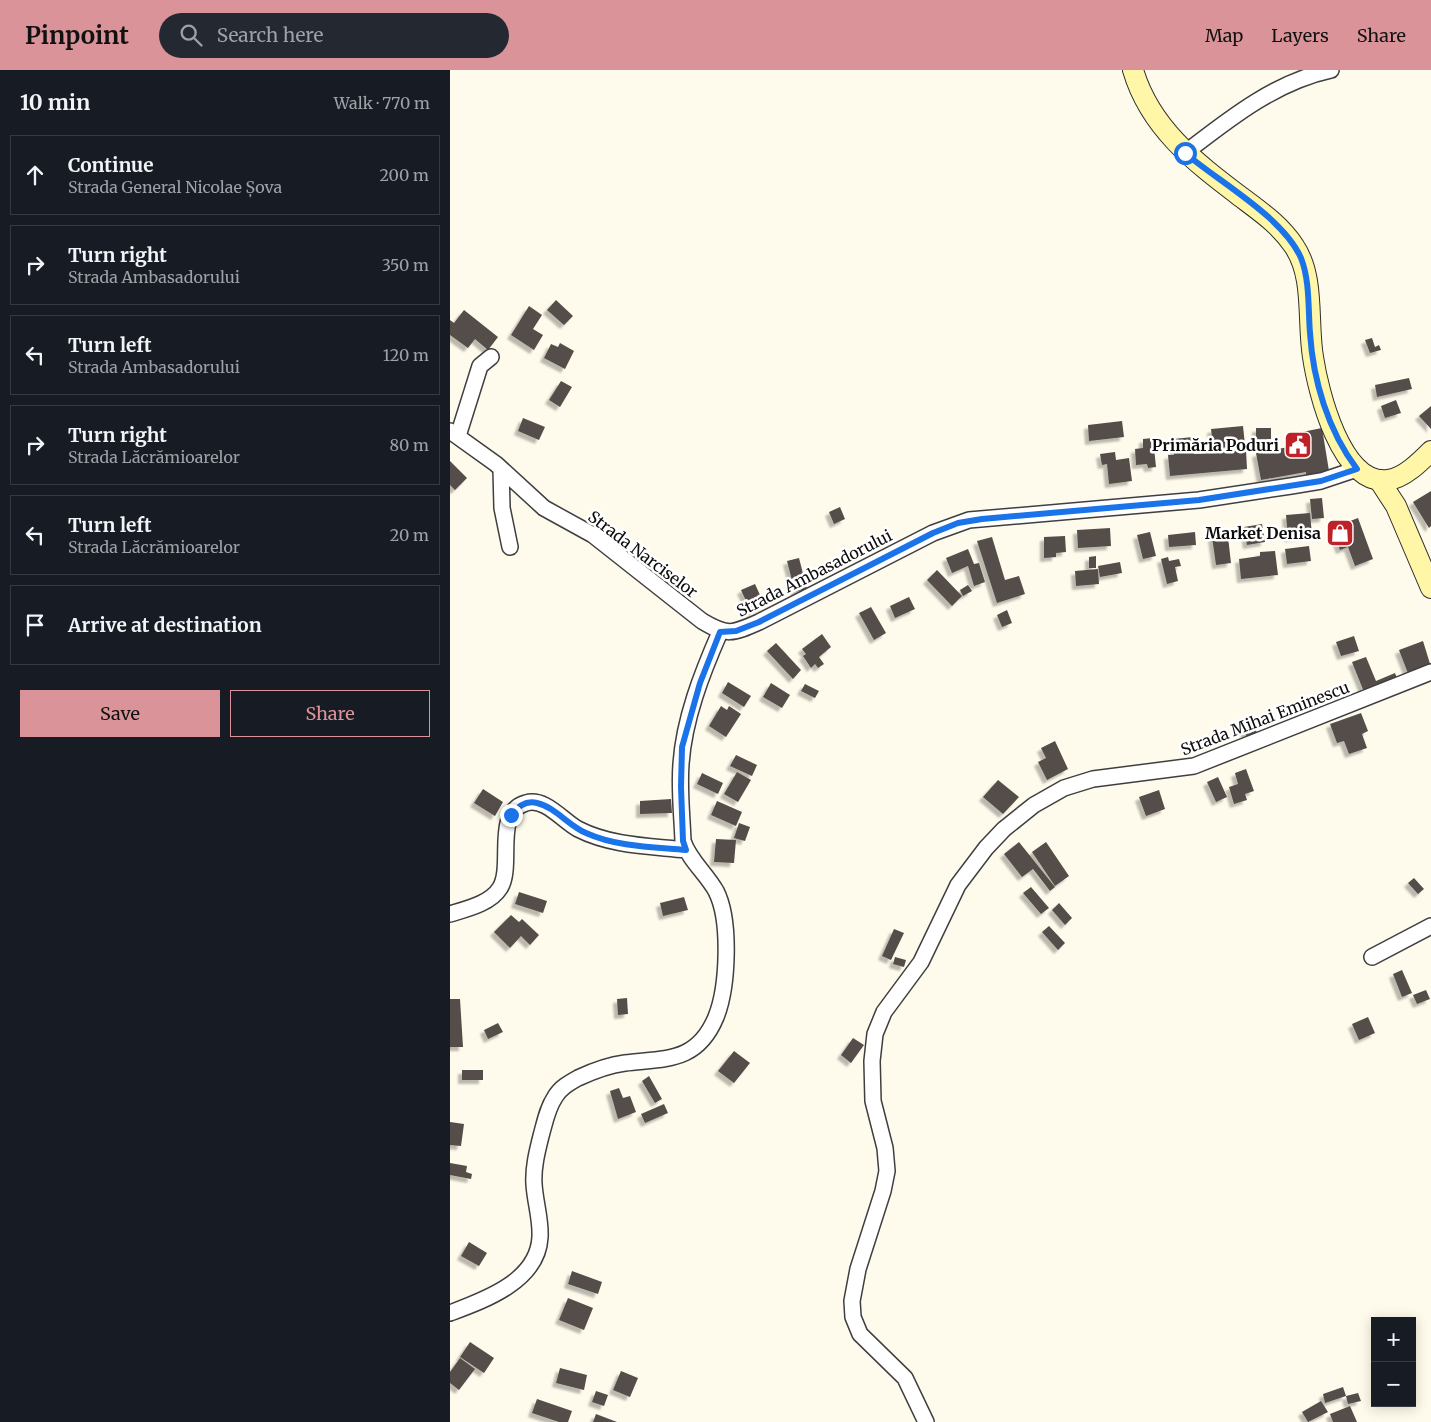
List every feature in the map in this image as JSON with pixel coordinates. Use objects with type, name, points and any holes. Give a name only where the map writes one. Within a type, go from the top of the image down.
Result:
[{"type":"main road","points":[[1133,70],[1151,113],[1185,153],[1275,224],[1300,257],[1308,298],[1311,344],[1320,393],[1336,435],[1357,469],[1363,474],[1378,480],[1398,477],[1431,451]]},
{"type":"main road","points":[[1378,480],[1399,513],[1431,588]]},
{"type":"street","points":[[1185,153],[1227,120],[1263,97],[1293,83],[1331,70]]},
{"type":"street","points":[[454,434],[480,366],[491,357]]},
{"type":"street","name":"Strada Narciselor","points":[[454,434],[501,468],[544,508],[593,535],[647,580],[720,632]]},
{"type":"street","points":[[501,468],[502,508],[510,547]]},
{"type":"street","name":"Strada Ambasadorului","points":[[720,632],[736,631],[759,622],[915,542],[958,523],[1028,514],[1199,500],[1321,481],[1357,469]]},
{"type":"street","points":[[450,1313],[501,1291],[518,1278],[538,1250],[540,1236],[534,1183],[535,1162],[551,1103],[560,1090],[588,1074],[608,1067],[666,1060],[680,1056],[706,1036],[716,1016],[726,954],[724,912],[715,889],[686,850],[683,841],[681,787],[682,747],[700,683],[720,632]]},
{"type":"street","name":"Strada Mihai Eminescu","points":[[922,1419],[905,1378],[860,1334],[853,1317],[852,1301],[858,1270],[883,1191],[887,1171],[886,1148],[874,1101],[872,1061],[875,1034],[884,1012],[922,962],[958,885],[986,848],[1004,829],[1034,805],[1064,788],[1093,779],[1194,766],[1431,672]]},
{"type":"street","points":[[450,914],[484,902],[500,888],[504,878],[507,826],[517,807],[526,803],[536,802],[545,806],[572,826],[598,838],[627,844],[686,850]]},
{"type":"street","points":[[1372,957],[1431,926]]},
{"type":"building","points":[[556,300],[573,316],[564,325],[547,310]]},
{"type":"building","points":[[529,306],[542,315],[533,329],[543,335],[534,350],[511,335]]},
{"type":"building","points":[[464,310],[498,337],[488,350],[475,339],[468,348],[450,335],[450,320],[454,323]]},
{"type":"building","points":[[1372,338],[1375,347],[1379,345],[1381,350],[1370,353],[1365,340]]},
{"type":"building","points":[[560,343],[574,351],[565,369],[544,358],[551,344],[558,347]]},
{"type":"building","points":[[1409,378],[1412,389],[1377,397],[1375,385]]},
{"type":"building","points":[[561,381],[572,387],[560,407],[549,400]]},
{"type":"building","points":[[1396,400],[1401,413],[1385,418],[1381,406]]},
{"type":"building","points":[[1431,406],[1431,429],[1419,416]]},
{"type":"building","points":[[523,418],[545,427],[539,440],[518,431]]},
{"type":"building","points":[[1122,421],[1124,437],[1089,441],[1088,425]]},
{"type":"building","points":[[1243,426],[1245,445],[1219,448],[1219,445],[1213,445],[1211,429]]},
{"type":"building","points":[[1256,428],[1271,428],[1271,439],[1256,439]]},
{"type":"building","points":[[1322,428],[1329,471],[1306,476],[1306,472],[1261,480],[1256,453],[1299,445],[1297,433]]},
{"type":"building","points":[[1193,437],[1194,454],[1246,450],[1247,469],[1170,476],[1168,455],[1174,455],[1173,439]]},
{"type":"building","points":[[1153,438],[1156,467],[1148,468],[1147,464],[1136,465],[1135,449],[1143,448],[1143,439]]},
{"type":"building","points":[[1115,452],[1116,460],[1129,458],[1132,481],[1109,484],[1107,464],[1102,465],[1100,454]]},
{"type":"building","points":[[450,461],[467,478],[455,490],[450,485]]},
{"type":"building","points":[[1431,491],[1431,526],[1429,528],[1413,502]]},
{"type":"building","points":[[1322,498],[1324,518],[1312,519],[1310,499]]},
{"type":"building","points":[[840,507],[845,519],[834,524],[829,512]]},
{"type":"building","points":[[1310,513],[1312,535],[1288,538],[1286,515]]},
{"type":"building","points":[[1358,518],[1373,559],[1355,566],[1348,547],[1340,550],[1332,528]]},
{"type":"building","points":[[1262,524],[1265,542],[1247,545],[1244,527]]},
{"type":"building","points":[[1110,528],[1111,546],[1078,548],[1077,530]]},
{"type":"building","points":[[1227,528],[1231,563],[1216,565],[1211,530]]},
{"type":"building","points":[[1150,532],[1156,556],[1143,559],[1137,535]]},
{"type":"building","points":[[1195,532],[1196,545],[1169,547],[1168,535]]},
{"type":"building","points":[[1065,536],[1066,552],[1056,553],[1056,557],[1044,558],[1044,537]]},
{"type":"building","points":[[992,537],[1005,580],[1019,576],[1025,594],[997,603],[977,541]]},
{"type":"building","points":[[1309,546],[1311,561],[1287,564],[1285,549]]},
{"type":"building","points":[[968,549],[974,564],[979,563],[985,582],[974,586],[968,566],[952,573],[946,558]]},
{"type":"building","points":[[1275,551],[1278,575],[1241,579],[1239,559],[1260,556],[1260,552]]},
{"type":"building","points":[[1096,556],[1096,568],[1089,568],[1089,557]]},
{"type":"building","points":[[1168,557],[1169,561],[1179,559],[1181,566],[1175,567],[1178,581],[1167,584],[1161,559]]},
{"type":"building","points":[[799,558],[807,589],[795,592],[787,561]]},
{"type":"building","points":[[1120,562],[1122,573],[1100,577],[1098,566]]},
{"type":"building","points":[[1098,569],[1099,584],[1076,586],[1075,571]]},
{"type":"building","points":[[937,570],[962,596],[952,606],[927,580]]},
{"type":"building","points":[[755,584],[765,606],[746,615],[742,607],[748,605],[741,590]]},
{"type":"building","points":[[968,585],[972,591],[963,596],[960,590]]},
{"type":"building","points":[[909,597],[915,609],[895,618],[890,606]]},
{"type":"building","points":[[871,607],[886,633],[874,640],[859,613]]},
{"type":"building","points":[[1007,610],[1012,623],[1002,627],[997,615]]},
{"type":"building","points":[[822,634],[831,647],[819,657],[824,664],[818,668],[815,664],[811,668],[803,656],[806,654],[802,649]]},
{"type":"building","points":[[1354,636],[1359,651],[1341,656],[1336,642]]},
{"type":"building","points":[[1423,641],[1431,667],[1409,676],[1399,650]]},
{"type":"building","points":[[776,643],[801,670],[793,679],[767,651]]},
{"type":"building","points":[[1366,657],[1376,681],[1395,673],[1399,683],[1366,697],[1352,662]]},
{"type":"building","points":[[728,682],[751,696],[744,707],[722,693]]},
{"type":"building","points":[[771,683],[790,695],[782,708],[763,697]]},
{"type":"building","points":[[805,684],[819,691],[815,698],[801,691]]},
{"type":"building","points":[[721,706],[727,710],[729,706],[741,714],[726,737],[709,726]]},
{"type":"building","points":[[1361,713],[1368,731],[1362,734],[1367,748],[1349,754],[1344,741],[1337,743],[1330,724]]},
{"type":"building","points":[[1250,717],[1258,735],[1248,740],[1240,721]]},
{"type":"building","points":[[1055,741],[1068,769],[1047,780],[1038,762],[1046,758],[1041,748]]},
{"type":"building","points":[[736,755],[757,765],[752,776],[730,766]]},
{"type":"building","points":[[1246,769],[1254,791],[1245,794],[1247,800],[1234,804],[1229,787],[1238,784],[1235,773]]},
{"type":"building","points":[[737,772],[751,780],[738,802],[724,794]]},
{"type":"building","points":[[702,773],[723,783],[718,794],[697,784]]},
{"type":"building","points":[[1218,777],[1227,797],[1216,802],[1207,782]]},
{"type":"building","points":[[998,780],[1019,797],[1003,814],[983,797]]},
{"type":"building","points":[[483,789],[503,802],[495,816],[474,803]]},
{"type":"building","points":[[1159,790],[1165,809],[1146,816],[1139,797]]},
{"type":"building","points":[[671,799],[672,813],[640,814],[640,801]]},
{"type":"building","points":[[717,801],[742,812],[736,826],[711,815]]},
{"type":"building","points":[[739,823],[750,827],[745,841],[734,838]]},
{"type":"building","points":[[716,839],[736,840],[734,863],[714,862]]},
{"type":"building","points":[[1019,842],[1055,887],[1050,891],[1033,869],[1022,877],[1004,854]]},
{"type":"building","points":[[1046,842],[1069,876],[1055,886],[1032,852]]},
{"type":"building","points":[[1414,878],[1424,889],[1418,894],[1408,883]]},
{"type":"building","points":[[1031,887],[1049,908],[1041,914],[1023,893]]},
{"type":"building","points":[[519,892],[547,901],[543,913],[515,904]]},
{"type":"building","points":[[684,897],[688,910],[663,916],[660,903]]},
{"type":"building","points":[[1059,903],[1072,918],[1065,925],[1052,910]]},
{"type":"building","points":[[511,915],[519,922],[522,919],[539,935],[530,945],[521,936],[510,948],[494,932]]},
{"type":"building","points":[[1049,926],[1065,943],[1058,950],[1042,932]]},
{"type":"building","points":[[894,929],[904,933],[891,960],[882,956]]},
{"type":"building","points":[[895,957],[906,960],[904,967],[893,964]]},
{"type":"building","points":[[1402,970],[1412,993],[1402,997],[1393,974]]},
{"type":"building","points":[[1426,990],[1430,999],[1417,1004],[1413,995]]},
{"type":"building","points":[[627,998],[628,1014],[618,1015],[617,999]]},
{"type":"building","points":[[450,999],[460,999],[463,1047],[450,1047]]},
{"type":"building","points":[[1368,1017],[1375,1033],[1359,1040],[1352,1024]]},
{"type":"building","points":[[498,1023],[503,1032],[488,1039],[484,1030]]},
{"type":"building","points":[[853,1038],[864,1045],[851,1063],[841,1055]]},
{"type":"building","points":[[734,1051],[750,1063],[734,1083],[718,1071]]},
{"type":"building","points":[[462,1070],[483,1070],[483,1080],[462,1080]]},
{"type":"building","points":[[649,1076],[662,1099],[655,1103],[642,1081]]},
{"type":"building","points":[[619,1088],[623,1098],[630,1096],[636,1112],[618,1119],[610,1091]]},
{"type":"building","points":[[664,1104],[668,1113],[645,1123],[641,1114]]},
{"type":"building","points":[[450,1122],[464,1124],[461,1146],[450,1145]]},
{"type":"building","points":[[450,1163],[467,1166],[466,1172],[472,1174],[471,1179],[450,1175]]},
{"type":"building","points":[[469,1242],[487,1253],[479,1266],[461,1256]]},
{"type":"building","points":[[572,1271],[602,1282],[598,1294],[568,1284]]},
{"type":"building","points":[[568,1298],[593,1308],[584,1330],[559,1320]]},
{"type":"building","points":[[470,1342],[494,1358],[484,1373],[460,1357]]},
{"type":"building","points":[[460,1358],[475,1369],[459,1390],[450,1383],[450,1372]]},
{"type":"building","points":[[560,1368],[587,1375],[584,1390],[556,1383]]},
{"type":"building","points":[[621,1371],[638,1378],[630,1397],[613,1390]]},
{"type":"building","points":[[1343,1387],[1346,1396],[1325,1403],[1323,1394]]},
{"type":"building","points":[[596,1391],[608,1395],[604,1406],[592,1402]]},
{"type":"building","points":[[1358,1393],[1361,1401],[1348,1404],[1346,1396]]},
{"type":"building","points":[[537,1399],[572,1411],[568,1422],[559,1422],[532,1413]]},
{"type":"building","points":[[1321,1401],[1328,1412],[1308,1422],[1302,1412]]},
{"type":"building","points":[[1350,1406],[1357,1422],[1333,1422],[1330,1414]]},
{"type":"building","points":[[596,1414],[617,1422],[593,1422]]},
{"type":"place","name":"Primăria Poduri","points":[[1298,445]]},
{"type":"place","name":"Market Denisa","points":[[1340,533]]},
{"type":"route","points":[[511,815],[517,807],[526,803],[536,802],[556,813],[572,826],[598,838],[627,844],[686,850],[683,841],[680,765],[682,747],[700,683],[720,632],[736,631],[759,622],[948,526],[969,520],[1199,500],[1321,481],[1357,469],[1349,459],[1336,435],[1320,393],[1311,344],[1306,280],[1300,257],[1286,235],[1275,224],[1185,153]]}]
